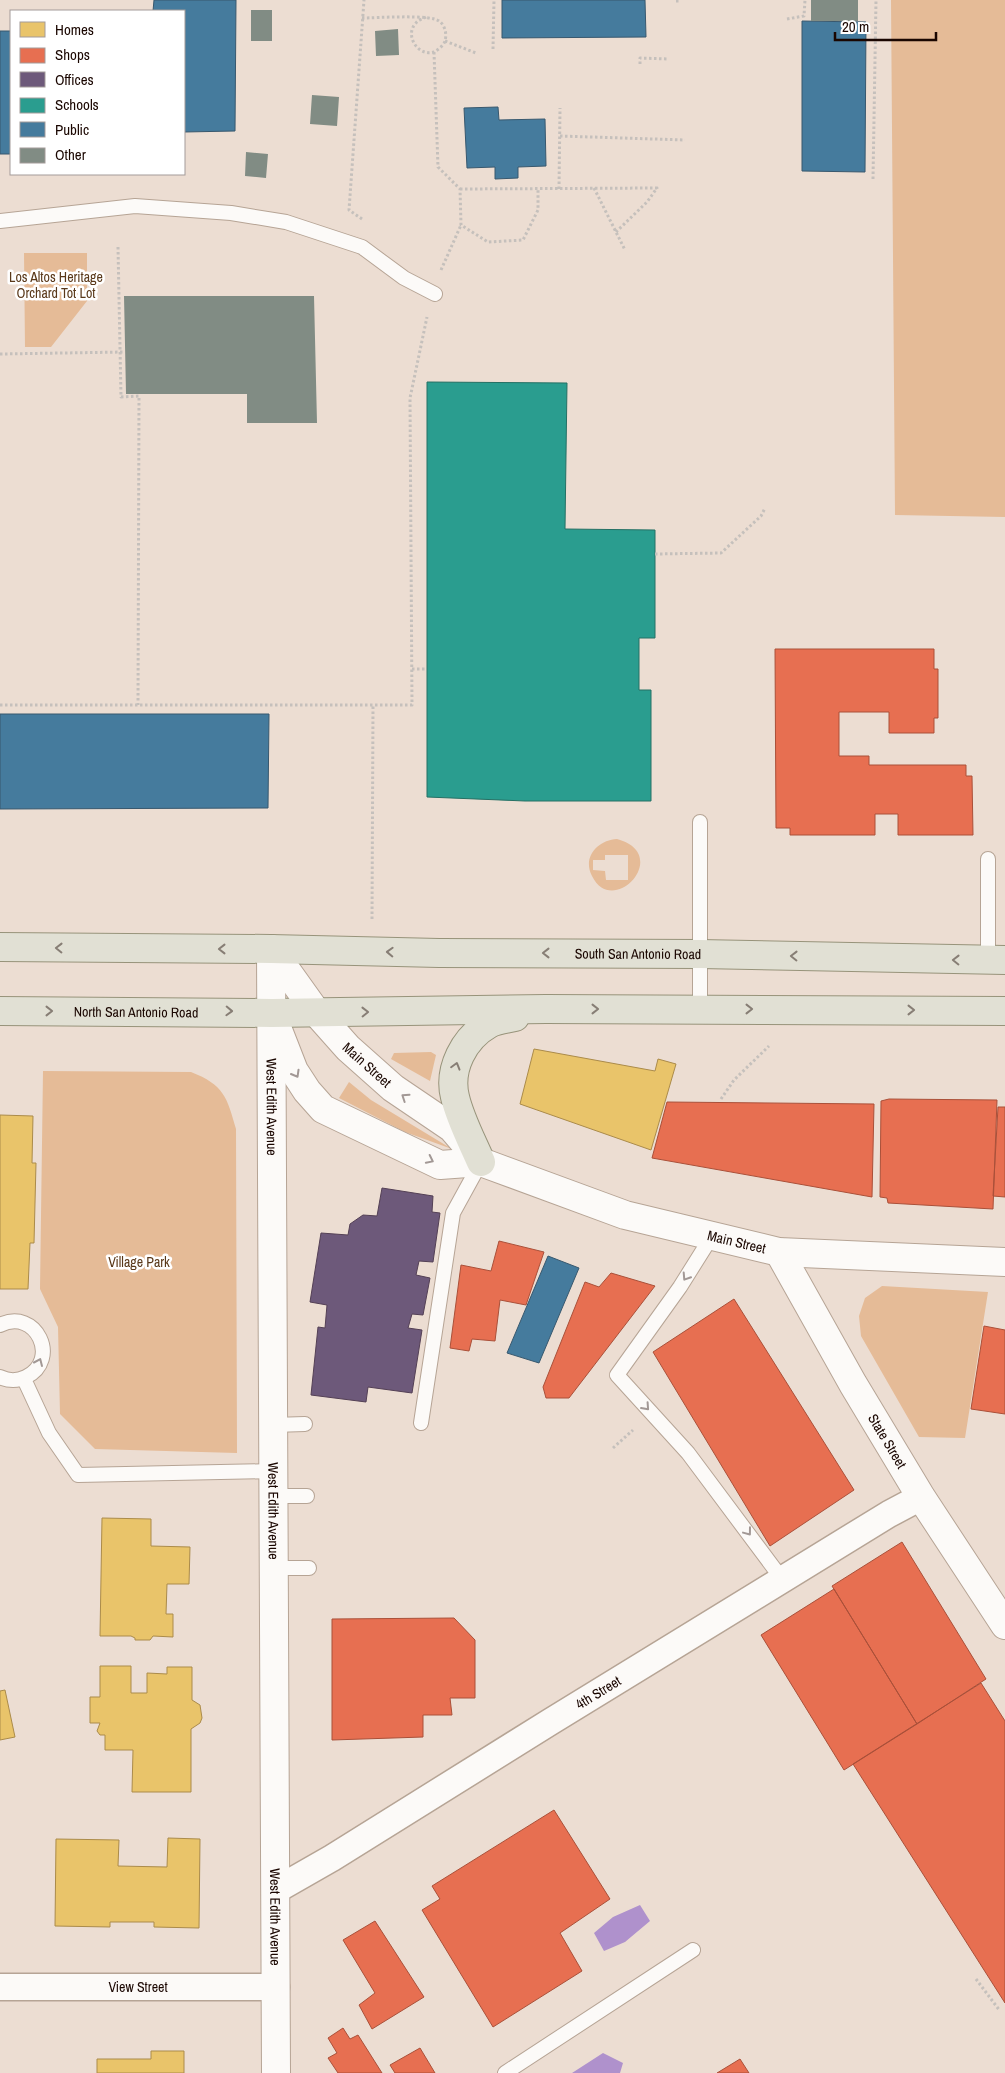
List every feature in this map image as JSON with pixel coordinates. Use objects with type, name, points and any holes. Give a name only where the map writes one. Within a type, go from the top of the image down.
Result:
[{"type":"main road","points":[[0,947],[271,949]]},
{"type":"main road","name":"South San Antonio Road","points":[[271,949],[448,953],[700,954],[996,960]]},
{"type":"main road","points":[[481,1162],[454,1096],[453,1079],[457,1062],[474,1034],[490,1023],[546,1009]]},
{"type":"main road","points":[[272,1013],[546,1009],[1005,1011]]},
{"type":"main road","name":"North San Antonio Road","points":[[0,1011],[272,1013]]},
{"type":"street","name":"Main Street","points":[[271,949],[316,1012],[371,1070],[392,1088],[452,1128],[481,1162]]},
{"type":"street","name":"West Edith Avenue","points":[[271,949],[276,2073]]},
{"type":"street","name":"Main Street","points":[[272,1013],[294,1071],[307,1091],[323,1109],[440,1165],[481,1162],[625,1215],[779,1252],[1005,1262]]},
{"type":"street","name":"State Street","points":[[779,1252],[853,1384],[921,1496],[1005,1625]]},
{"type":"street","name":"4th Street","points":[[276,1890],[332,1858],[921,1496]]},
{"type":"street","name":"View Street","points":[[0,1987],[276,1987]]},
{"type":"lane","points":[[0,221],[135,206],[231,213],[286,222],[362,247],[404,278],[435,294]]},
{"type":"lane","points":[[700,822],[700,1009]]},
{"type":"lane","points":[[988,859],[996,960]]},
{"type":"lane","points":[[421,1423],[453,1213],[481,1162]]},
{"type":"lane","points":[[712,1236],[680,1287],[617,1375],[688,1453],[782,1580]]},
{"type":"lane","points":[[0,1325],[16,1321],[25,1323],[40,1336],[43,1346],[43,1356],[33,1374],[24,1379],[15,1380],[5,1380],[0,1377]]},
{"type":"lane","points":[[24,1379],[49,1433],[78,1475],[274,1483],[307,1496]]},
{"type":"lane","points":[[273,1425],[305,1424]]},
{"type":"lane","points":[[274,1568],[309,1568]]},
{"type":"lane","points":[[505,2073],[693,1950]]},
{"type":"path","points":[[364,0],[349,210],[366,222]]},
{"type":"path","points":[[492,49],[494,0]]},
{"type":"path","points":[[787,19],[804,16],[804,0]]},
{"type":"path","points":[[873,179],[876,0]]},
{"type":"path","points":[[676,1],[681,1]]},
{"type":"path","points":[[362,18],[426,17],[438,20],[445,29],[445,41],[443,46],[434,52],[423,52],[414,45],[411,34],[416,23],[426,17]]},
{"type":"path","points":[[445,41],[476,53]]},
{"type":"path","points":[[0,705],[412,705],[410,398],[426,319],[440,272],[461,225],[460,189],[438,167],[434,52]]},
{"type":"path","points":[[640,64],[640,58],[668,59]]},
{"type":"path","points":[[559,189],[560,108]]},
{"type":"path","points":[[560,136],[685,140]]},
{"type":"path","points":[[594,188],[625,250]]},
{"type":"path","points":[[460,189],[657,188],[647,202],[616,232]]},
{"type":"path","points":[[461,225],[488,242],[523,240],[538,210],[538,189]]},
{"type":"path","points":[[118,247],[121,396],[139,396],[138,705]]},
{"type":"path","points":[[0,354],[125,352]]},
{"type":"path","points":[[656,554],[721,553],[761,516],[764,508]]},
{"type":"path","points":[[412,669],[427,669]]},
{"type":"path","points":[[372,918],[373,705]]},
{"type":"path","points":[[721,1099],[734,1080],[769,1046]]},
{"type":"path","points":[[976,1979],[1000,2011]]},
{"type":"green space","points":[[891,0],[1005,0],[1005,517],[895,515]]},
{"type":"green space","name":"Los Altos Heritage Orchard Tot Lot","points":[[24,253],[87,253],[87,301],[51,347],[25,347]]},
{"type":"green space","points":[[617,839],[633,847],[640,857],[639,869],[633,879],[624,887],[613,890],[601,887],[589,869],[589,862],[594,851],[598,846]],"holes":[[[605,855],[628,855],[628,880],[606,880],[605,871],[593,870],[593,860],[605,860]]]},
{"type":"green space","points":[[431,1052],[436,1055],[430,1081],[391,1059],[394,1053]]},
{"type":"green space","name":"Village Park","points":[[43,1071],[191,1072],[211,1082],[227,1100],[236,1129],[237,1453],[95,1449],[60,1414],[58,1327],[40,1289]]},
{"type":"green space","points":[[349,1082],[371,1100],[452,1149],[405,1132],[339,1098]]},
{"type":"green space","points":[[882,1286],[988,1292],[965,1438],[919,1437],[861,1336],[859,1316],[865,1298]]},
{"type":"shaded area","points":[[640,1905],[650,1921],[625,1942],[604,1951],[594,1933],[613,1917]]},
{"type":"shaded area","points":[[603,2053],[623,2063],[620,2073],[572,2073]]},
{"type":"building: Homes","points":[[534,1049],[655,1071],[658,1059],[676,1064],[651,1150],[520,1104]]},
{"type":"building: Homes","points":[[0,1115],[33,1116],[32,1163],[36,1163],[34,1243],[30,1243],[28,1289],[0,1289]]},
{"type":"building: Homes","points":[[102,1518],[151,1519],[151,1546],[190,1547],[189,1584],[167,1584],[166,1614],[173,1614],[173,1637],[153,1636],[150,1640],[135,1640],[131,1636],[100,1636]]},
{"type":"building: Homes","points":[[100,1666],[131,1666],[131,1693],[147,1693],[147,1673],[167,1674],[167,1667],[192,1667],[192,1700],[200,1705],[202,1718],[200,1723],[191,1729],[191,1792],[132,1792],[133,1750],[105,1750],[105,1735],[100,1735],[97,1731],[100,1723],[90,1723],[90,1697],[100,1697]]},
{"type":"building: Homes","points":[[5,1690],[15,1737],[0,1740],[0,1691]]},
{"type":"building: Homes","points":[[168,1838],[200,1839],[199,1928],[154,1927],[154,1922],[110,1922],[110,1927],[55,1926],[56,1839],[119,1840],[118,1866],[167,1867]]},
{"type":"building: Homes","points":[[151,2051],[184,2051],[184,2073],[97,2073],[97,2059],[151,2059]]},
{"type":"building: Shops","points":[[775,649],[934,649],[934,669],[938,669],[938,718],[934,718],[934,733],[889,733],[889,712],[839,712],[839,756],[869,756],[869,765],[966,765],[966,776],[972,776],[973,835],[898,835],[898,814],[875,814],[875,835],[790,835],[790,828],[776,828]]},
{"type":"building: Shops","points":[[889,1099],[997,1100],[993,1209],[888,1203],[887,1198],[880,1197],[881,1101]]},
{"type":"building: Shops","points":[[667,1102],[874,1104],[872,1197],[652,1158]]},
{"type":"building: Shops","points":[[998,1107],[1005,1107],[1005,1197],[993,1196]]},
{"type":"building: Shops","points":[[499,1241],[544,1252],[526,1305],[500,1300],[495,1341],[472,1339],[469,1351],[450,1348],[461,1265],[491,1271]]},
{"type":"building: Shops","points":[[611,1273],[655,1286],[569,1398],[546,1398],[543,1387],[585,1282],[599,1287]]},
{"type":"building: Shops","points":[[734,1299],[854,1490],[770,1546],[653,1352]]},
{"type":"building: Shops","points":[[984,1326],[1005,1330],[1005,1414],[971,1409]]},
{"type":"building: Shops","points":[[902,1542],[986,1679],[917,1724],[832,1586]]},
{"type":"building: Shops","points":[[834,1589],[917,1724],[844,1770],[761,1635]]},
{"type":"building: Shops","points":[[454,1618],[475,1640],[475,1698],[450,1698],[452,1715],[423,1715],[423,1737],[332,1740],[332,1619]]},
{"type":"building: Shops","points":[[981,1683],[1005,1721],[1005,2003],[853,1764]]},
{"type":"building: Shops","points":[[554,1810],[610,1899],[560,1933],[582,1971],[493,2027],[422,1910],[440,1899],[432,1886]]},
{"type":"building: Shops","points":[[375,1921],[424,1997],[372,2029],[359,2005],[375,1993],[343,1940]]},
{"type":"building: Shops","points":[[343,2028],[350,2039],[358,2035],[382,2073],[338,2073],[328,2058],[337,2053],[328,2038]]},
{"type":"building: Shops","points":[[420,2048],[435,2073],[395,2073],[390,2065]]},
{"type":"building: Shops","points":[[740,2059],[749,2073],[717,2073]]},
{"type":"building: Offices","points":[[382,1188],[433,1196],[432,1212],[440,1213],[433,1262],[419,1261],[416,1275],[430,1278],[423,1315],[412,1314],[408,1328],[422,1330],[412,1393],[368,1387],[366,1402],[311,1395],[318,1327],[325,1328],[327,1305],[310,1302],[321,1233],[348,1235],[350,1224],[363,1215],[377,1216]]},
{"type":"building: Schools","points":[[427,382],[567,383],[565,529],[655,530],[655,638],[639,638],[639,690],[651,690],[651,801],[525,801],[427,797]]},
{"type":"building: Public","points":[[154,0],[236,0],[235,131],[185,132],[185,10],[153,10]]},
{"type":"building: Public","points":[[502,0],[645,0],[646,37],[502,38]]},
{"type":"building: Public","points":[[802,21],[866,22],[865,172],[802,171]]},
{"type":"building: Public","points":[[0,31],[10,31],[10,154],[0,154]]},
{"type":"building: Public","points":[[498,107],[499,120],[545,119],[546,166],[518,167],[518,178],[495,179],[495,167],[467,168],[464,108]]},
{"type":"building: Public","points":[[0,714],[269,714],[268,808],[0,809]]},
{"type":"building: Public","points":[[548,1256],[579,1268],[539,1363],[507,1353]]},
{"type":"building: Other","points":[[811,0],[858,0],[858,21],[811,21]]},
{"type":"building: Other","points":[[251,10],[272,10],[272,41],[251,41]]},
{"type":"building: Other","points":[[398,29],[399,55],[376,56],[375,31]]},
{"type":"building: Other","points":[[312,95],[339,97],[337,126],[310,124]]},
{"type":"building: Other","points":[[246,152],[268,154],[266,178],[245,176]]},
{"type":"building: Other","points":[[124,296],[314,296],[317,423],[247,423],[247,394],[126,394]]}]
